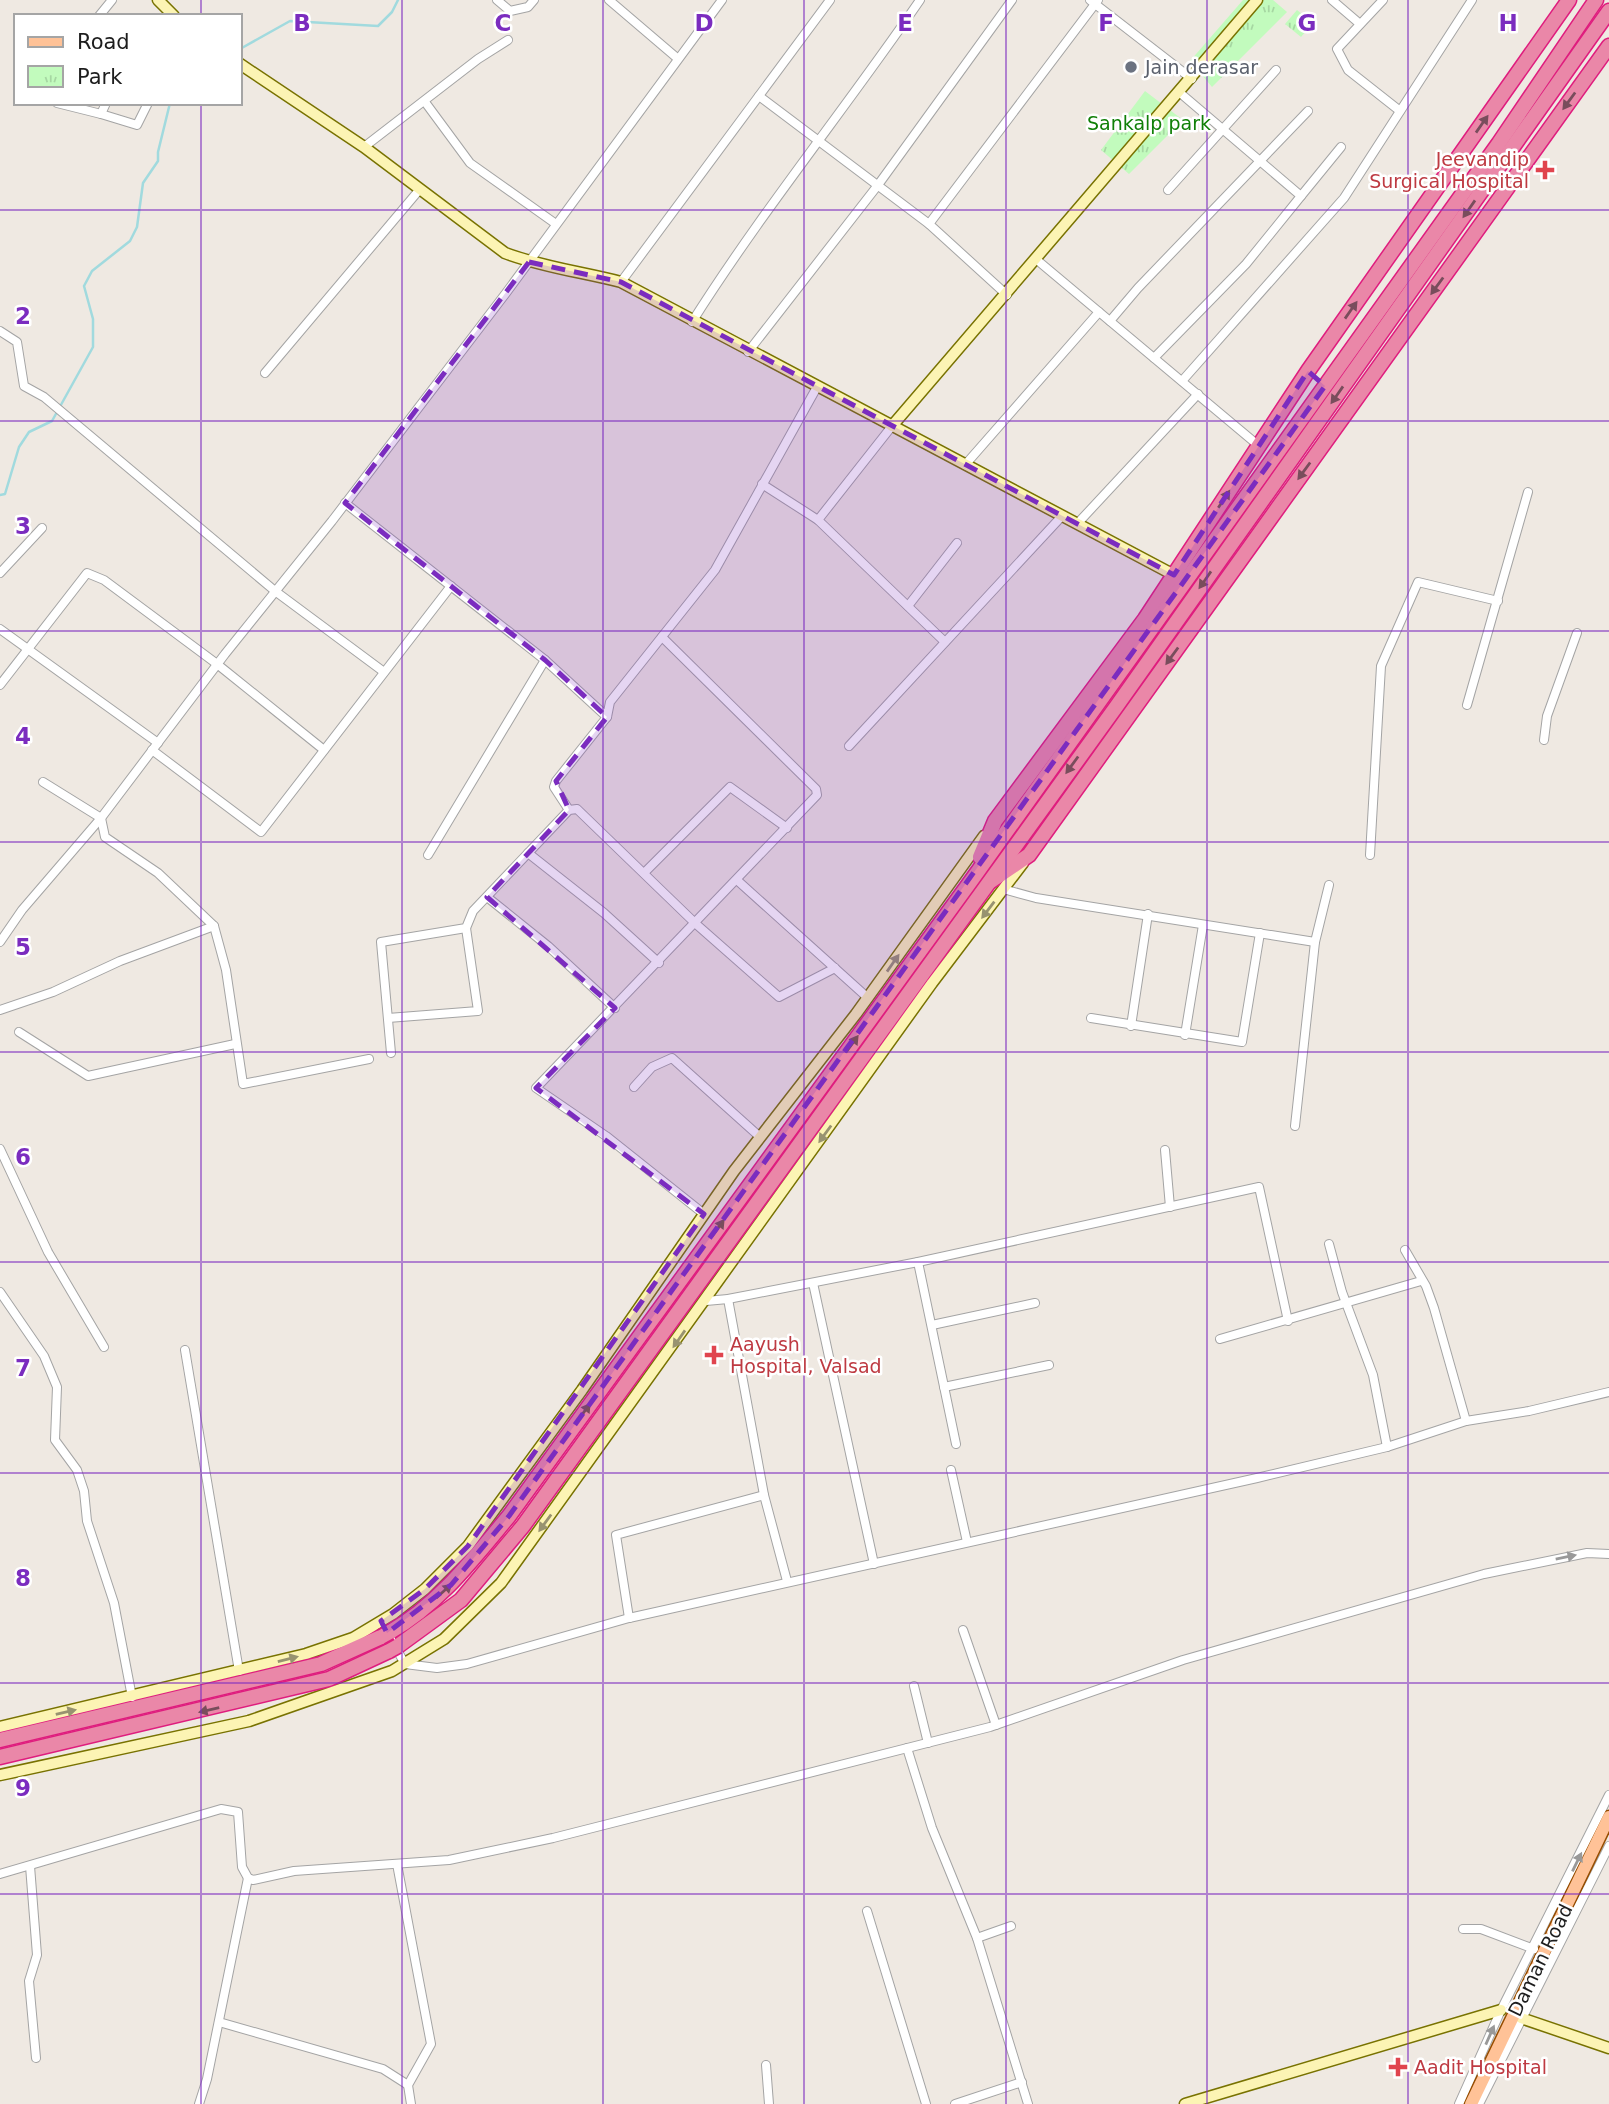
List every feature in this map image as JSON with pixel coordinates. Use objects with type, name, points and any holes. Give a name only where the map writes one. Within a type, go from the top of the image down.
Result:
[{"type":"highway","points":[[976,884],[996,821],[1174,575],[1308,371],[1569,0]]},
{"type":"highway","points":[[0,1740],[321,1664],[384,1630],[409,1621],[451,1585],[509,1516],[787,1133],[976,884],[1115,707],[1504,148],[1596,0]]},
{"type":"highway","points":[[0,1757],[329,1679],[394,1649],[461,1600],[523,1526],[1325,386],[1609,11]]},
{"type":"highway","points":[[976,884],[1029,855],[1609,46]]},
{"type":"highway","points":[[1308,371],[1325,386]]},
{"type":"main road","name":"Daman Road","points":[[1471,2104],[1609,1816]]},
{"type":"street","points":[[101,14],[112,0]]},
{"type":"street","points":[[159,0],[171,14]]},
{"type":"street","points":[[497,0],[510,11],[528,7],[534,0]]},
{"type":"street","points":[[609,0],[677,58]]},
{"type":"street","points":[[0,942],[22,910],[101,818],[217,664],[345,503],[529,262],[722,0]]},
{"type":"street","points":[[621,282],[830,0]]},
{"type":"street","points":[[692,322],[718,279],[853,97],[920,0]]},
{"type":"street","points":[[748,352],[878,185],[1012,0]]},
{"type":"street","points":[[818,520],[892,426],[1037,260],[1257,0]]},
{"type":"street","points":[[1332,0],[1360,24]]},
{"type":"street","points":[[1383,0],[1337,49],[1348,70],[1400,111]]},
{"type":"street","points":[[1182,381],[1344,198],[1472,0]]},
{"type":"street","points":[[929,224],[1094,1],[1192,79]]},
{"type":"street","points":[[363,146],[425,102],[478,59],[508,40]]},
{"type":"street","points":[[243,67],[363,146],[505,253],[529,262],[556,265],[621,282],[748,352],[1174,575]]},
{"type":"street","points":[[1168,190],[1276,70]]},
{"type":"street","points":[[1179,92],[1301,196]]},
{"type":"street","points":[[759,96],[929,224],[1007,295]]},
{"type":"street","points":[[425,102],[471,163],[556,224]]},
{"type":"street","points":[[65,105],[137,125],[147,105]]},
{"type":"street","points":[[100,114],[105,105]]},
{"type":"street","points":[[1110,321],[1138,288],[1308,111]]},
{"type":"street","points":[[1154,358],[1246,264],[1341,147]]},
{"type":"street","points":[[265,373],[420,189]]},
{"type":"street","points":[[1037,260],[1259,446]]},
{"type":"street","points":[[965,465],[1100,312]]},
{"type":"street","points":[[0,331],[17,342],[24,386],[44,397],[275,591],[384,672]]},
{"type":"street","points":[[569,810],[554,787],[556,781],[607,717],[610,702],[715,570],[817,387]]},
{"type":"street","points":[[1077,524],[1198,394]]},
{"type":"street","points":[[762,484],[818,520],[945,642]]},
{"type":"street","points":[[1467,705],[1528,492]]},
{"type":"street","points":[[345,503],[545,660],[607,717]]},
{"type":"street","points":[[849,746],[1062,516]]},
{"type":"street","points":[[0,573],[42,528]]},
{"type":"street","points":[[908,606],[957,544]]},
{"type":"street","points":[[0,685],[26,648],[87,573],[104,580],[217,664],[324,750]]},
{"type":"street","points":[[1370,855],[1381,666],[1418,582],[1498,601]]},
{"type":"street","points":[[152,750],[261,832],[451,586]]},
{"type":"street","points":[[0,629],[158,743]]},
{"type":"street","points":[[1544,740],[1547,716],[1577,633]]},
{"type":"street","points":[[662,637],[816,789],[817,795],[738,881],[536,1088],[606,1136],[704,1214]]},
{"type":"street","points":[[428,855],[545,660]]},
{"type":"street","points":[[43,782],[101,818],[105,837],[159,873],[214,926],[226,970],[243,1084],[369,1059]]},
{"type":"street","points":[[644,873],[730,787],[787,828]]},
{"type":"street","points":[[388,1018],[478,1011],[466,928],[473,911],[569,810],[577,809],[696,924],[779,997],[835,968]]},
{"type":"street","points":[[0,1727],[239,1671],[384,1630],[468,1546],[704,1214],[868,998],[996,821]]},
{"type":"street","points":[[528,853],[604,913],[659,963]]},
{"type":"street","points":[[0,1774],[249,1721],[392,1671],[444,1639],[501,1583],[1029,855]]},
{"type":"street","points":[[738,881],[868,998]]},
{"type":"street","points":[[1295,1126],[1315,942],[1329,886]]},
{"type":"street","points":[[1003,889],[1036,898],[1315,942]]},
{"type":"street","points":[[487,897],[548,946],[615,1008]]},
{"type":"street","points":[[1131,1026],[1148,914]]},
{"type":"street","points":[[1185,1035],[1203,925]]},
{"type":"street","points":[[0,1010],[53,992],[120,961],[214,926]]},
{"type":"street","points":[[391,1053],[381,942],[466,928]]},
{"type":"street","points":[[1091,1018],[1242,1042],[1260,933]]},
{"type":"street","points":[[19,1032],[88,1076],[235,1044]]},
{"type":"street","points":[[634,1087],[652,1067],[672,1058],[761,1138]]},
{"type":"street","points":[[773,1121],[787,1133]]},
{"type":"street","points":[[0,1149],[48,1252],[104,1347]]},
{"type":"street","points":[[1165,1150],[1170,1207]]},
{"type":"street","points":[[706,1301],[918,1262],[1259,1187],[1288,1321]]},
{"type":"street","points":[[1329,1244],[1373,1375],[1387,1447]]},
{"type":"street","points":[[1405,1250],[1434,1308],[1466,1421]]},
{"type":"street","points":[[918,1262],[956,1444]]},
{"type":"street","points":[[1220,1339],[1421,1281]]},
{"type":"street","points":[[813,1283],[874,1564]]},
{"type":"street","points":[[0,1292],[44,1356],[57,1387],[55,1440],[77,1470],[84,1491],[87,1521],[114,1602],[132,1697]]},
{"type":"street","points":[[728,1299],[764,1495],[787,1581]]},
{"type":"street","points":[[932,1325],[1035,1303]]},
{"type":"street","points":[[185,1350],[239,1671]]},
{"type":"street","points":[[944,1387],[1049,1366]]},
{"type":"street","points":[[405,1664],[437,1668],[467,1664],[629,1618],[1387,1447],[1466,1421],[1529,1411],[1609,1392]]},
{"type":"street","points":[[951,1470],[967,1542]]},
{"type":"street","points":[[629,1618],[616,1535],[764,1495]]},
{"type":"street","points":[[248,1878],[294,1871],[449,1860],[553,1839],[996,1725],[1183,1660],[1389,1599],[1524,1565],[1587,1553],[1609,1554]]},
{"type":"street","points":[[384,1630],[405,1664]]},
{"type":"street","points":[[963,1630],[996,1725]]},
{"type":"street","points":[[915,1686],[928,1743]]},
{"type":"street","points":[[908,1748],[932,1828],[976,1938],[1028,2104]]},
{"type":"street","points":[[1459,2104],[1502,2010],[1609,1795]]},
{"type":"street","points":[[0,1874],[221,1809],[238,1812],[242,1867],[248,1878],[219,2022],[199,2104]]},
{"type":"street","points":[[1479,2104],[1609,1846]]},
{"type":"street","points":[[397,1864],[430,2044],[408,2085],[411,2104]]},
{"type":"street","points":[[30,1866],[37,1955],[29,1981],[36,2058]]},
{"type":"street","points":[[867,1911],[926,2104]]},
{"type":"street","points":[[976,1938],[1011,1926]]},
{"type":"street","points":[[1463,1929],[1481,1929],[1534,1949]]},
{"type":"street","points":[[1185,2104],[1502,2010]]},
{"type":"street","points":[[1521,2018],[1609,2048]]},
{"type":"street","points":[[219,2022],[383,2069],[408,2085]]},
{"type":"street","points":[[766,2065],[769,2104]]},
{"type":"street","points":[[955,2104],[1022,2082]]},
{"type":"highlighted area","points":[[529,262],[621,282],[1174,575],[1308,371],[1325,386],[509,1516],[451,1585],[387,1633],[381,1621],[425,1589],[468,1546],[704,1214],[536,1088],[615,1008],[487,897],[569,810],[556,781],[607,717],[545,660],[345,503]]},
{"type":"green space","points":[[1243,0],[1273,0],[1287,12],[1212,87],[1190,61]]},
{"type":"green space","points":[[1297,10],[1313,23],[1301,37],[1285,24]]},
{"type":"green space","name":"Sankalp park","points":[[1145,91],[1183,120],[1129,174],[1101,150]]},
{"type":"waterway","points":[[242,48],[290,21],[378,26],[392,12],[398,0]]},
{"type":"waterway","points":[[0,495],[5,494],[19,447],[29,432],[52,421],[93,347],[93,319],[84,286],[92,271],[130,241],[137,227],[143,183],[158,161],[170,105]]},
{"type":"place","name":"Jain derasar","points":[[1131,67]]},
{"type":"place","name":"Jeevandip Surgical Hospital","points":[[1545,170]]},
{"type":"place","name":"Aayush Hospital, Valsad","points":[[714,1355]]},
{"type":"place","name":"Aadit Hospital","points":[[1398,2067]]}]
